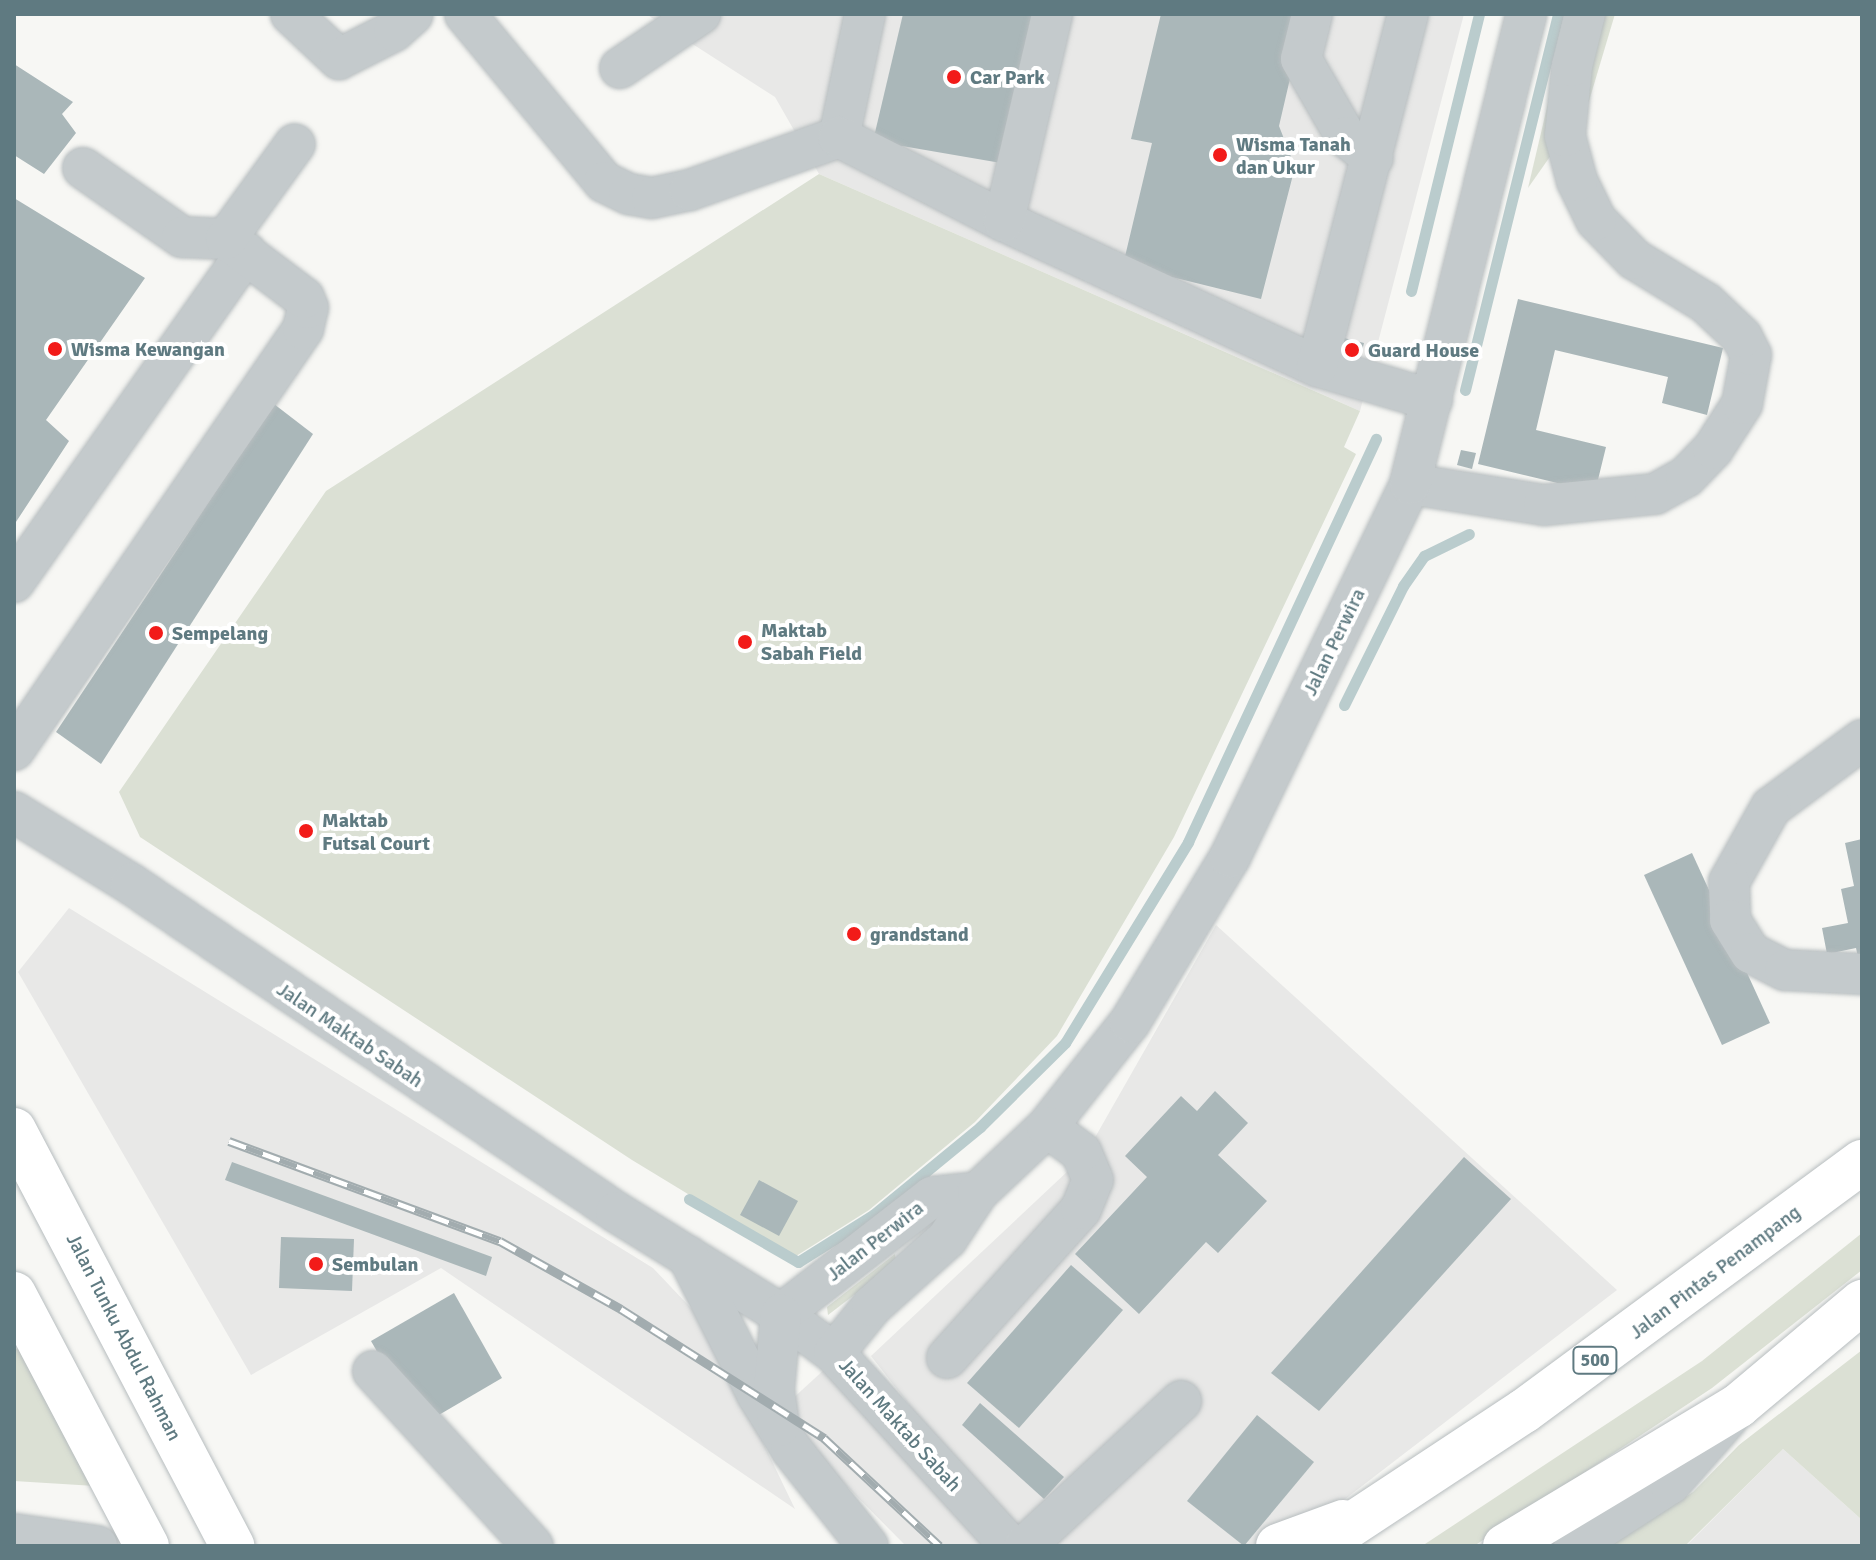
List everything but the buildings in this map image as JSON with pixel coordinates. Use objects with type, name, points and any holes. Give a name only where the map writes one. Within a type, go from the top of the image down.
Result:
[{"type":"main road","name":"Jalan Tunku Abdul Rahman","points":[[14,1130],[232,1546]]},
{"type":"main road","name":"Jalan Pintas Penampang","points":[[1319,1546],[1638,1330],[1862,1162]]},
{"type":"main road","points":[[14,1294],[147,1546]]},
{"type":"main road","points":[[1505,1546],[1738,1406],[1862,1302]]},
{"type":"main road","name":"Jalan Pintas Penampang","points":[[1278,1546],[1368,1513]]},
{"type":"street","points":[[291,14],[339,59],[394,31],[413,14]]},
{"type":"street","points":[[465,14],[604,182],[629,194],[652,198],[690,190],[839,137],[1004,221],[1317,366],[1432,400]]},
{"type":"street","points":[[620,68],[700,14]]},
{"type":"street","points":[[839,137],[865,14]]},
{"type":"street","points":[[1004,221],[1052,14]]},
{"type":"street","points":[[1312,14],[1301,59],[1346,137],[1373,158]]},
{"type":"street","points":[[1317,366],[1408,14]]},
{"type":"street","name":"Jalan Perwira","points":[[834,1353],[872,1306],[947,1239],[978,1192],[1047,1127],[1130,1022],[1230,857],[1410,484],[1526,14]]},
{"type":"street","points":[[1410,484],[1544,505],[1655,494],[1686,477],[1713,449],[1742,404],[1751,355],[1742,337],[1706,303],[1634,259],[1596,220],[1577,181],[1565,136],[1572,66],[1585,14]]},
{"type":"street","points":[[14,582],[236,246],[295,144]]},
{"type":"street","points":[[14,750],[303,329],[308,308],[304,298],[236,246],[182,237],[83,168]]},
{"type":"street","points":[[1862,740],[1771,807],[1729,882],[1730,920],[1751,953],[1785,970],[1862,974]]},
{"type":"street","name":"Jalan Maktab Sabah","points":[[17,814],[131,884],[281,990],[781,1314],[834,1353],[1010,1546]]},
{"type":"street","points":[[947,1358],[1081,1209],[1093,1180],[1081,1152],[1047,1127]]},
{"type":"street","name":"Jalan Perwira","points":[[781,1314],[932,1197],[978,1192]]},
{"type":"street","points":[[688,1256],[757,1394],[868,1546]]},
{"type":"street","points":[[779,1426],[774,1389],[781,1314]]},
{"type":"street","points":[[373,1371],[533,1546]]},
{"type":"street","points":[[1025,1546],[1181,1401]]},
{"type":"street","points":[[1574,1546],[1670,1484],[1738,1406]]},
{"type":"street","points":[[14,1534],[97,1546]]},
{"type":"shaded area","points":[[646,14],[1464,14],[1360,411],[819,174],[775,97]]},
{"type":"shaded area","points":[[1569,14],[1615,14],[1589,101],[1528,188]]},
{"type":"shaded area","name":"Maktab Sabah Field","points":[[819,174],[1360,411],[1344,447],[1356,454],[1174,837],[1057,1036],[975,1122],[869,1210],[793,1258],[632,1160],[140,837],[119,792],[326,491]]},
{"type":"shaded area","points":[[69,908],[653,1268],[706,1324],[795,1509],[441,1268],[251,1375],[18,972]]},
{"type":"shaded area","points":[[1216,925],[1617,1290],[1284,1546],[1028,1546],[989,1507],[871,1356],[1085,1155]]},
{"type":"shaded area","points":[[1862,1233],[1862,1270],[1712,1388],[1474,1546],[1422,1546],[1702,1361]]},
{"type":"shaded area","points":[[895,1254],[896,1263],[828,1315],[827,1307]]},
{"type":"shaded area","points":[[28,1348],[95,1486],[14,1481],[14,1349]]},
{"type":"shaded area","points":[[1862,1350],[1862,1520],[1783,1449],[1685,1546],[1609,1546],[1693,1492],[1739,1445]]},
{"type":"shaded area","points":[[826,1368],[991,1546],[906,1546],[785,1424],[790,1401]]},
{"type":"shaded area","points":[[1783,1449],[1862,1520],[1862,1546],[1686,1546]]},
{"type":"waterway","points":[[1411,291],[1479,14]]},
{"type":"waterway","points":[[1465,390],[1558,14]]},
{"type":"waterway","points":[[689,1199],[798,1262],[873,1215],[980,1127],[1065,1043],[1188,842],[1376,439]]},
{"type":"waterway","points":[[1344,705],[1403,586],[1424,556],[1469,534]]},
{"type":"railway","points":[[229,1141],[500,1241],[621,1309],[824,1438],[940,1546]]},
{"type":"place","name":"Car Park","points":[[954,77]]},
{"type":"place","name":"Wisma Tanah dan Ukur","points":[[1220,155]]},
{"type":"place","name":"Wisma Kewangan","points":[[55,349]]},
{"type":"place","name":"Guard House","points":[[1352,350]]},
{"type":"place","name":"Sempelang","points":[[156,633]]},
{"type":"place","name":"Maktab Sabah Field","points":[[745,642]]},
{"type":"place","name":"Maktab Futsal Court","points":[[306,831]]},
{"type":"place","name":"grandstand","points":[[854,934]]},
{"type":"place","name":"Sembulan","points":[[316,1264]]}]
